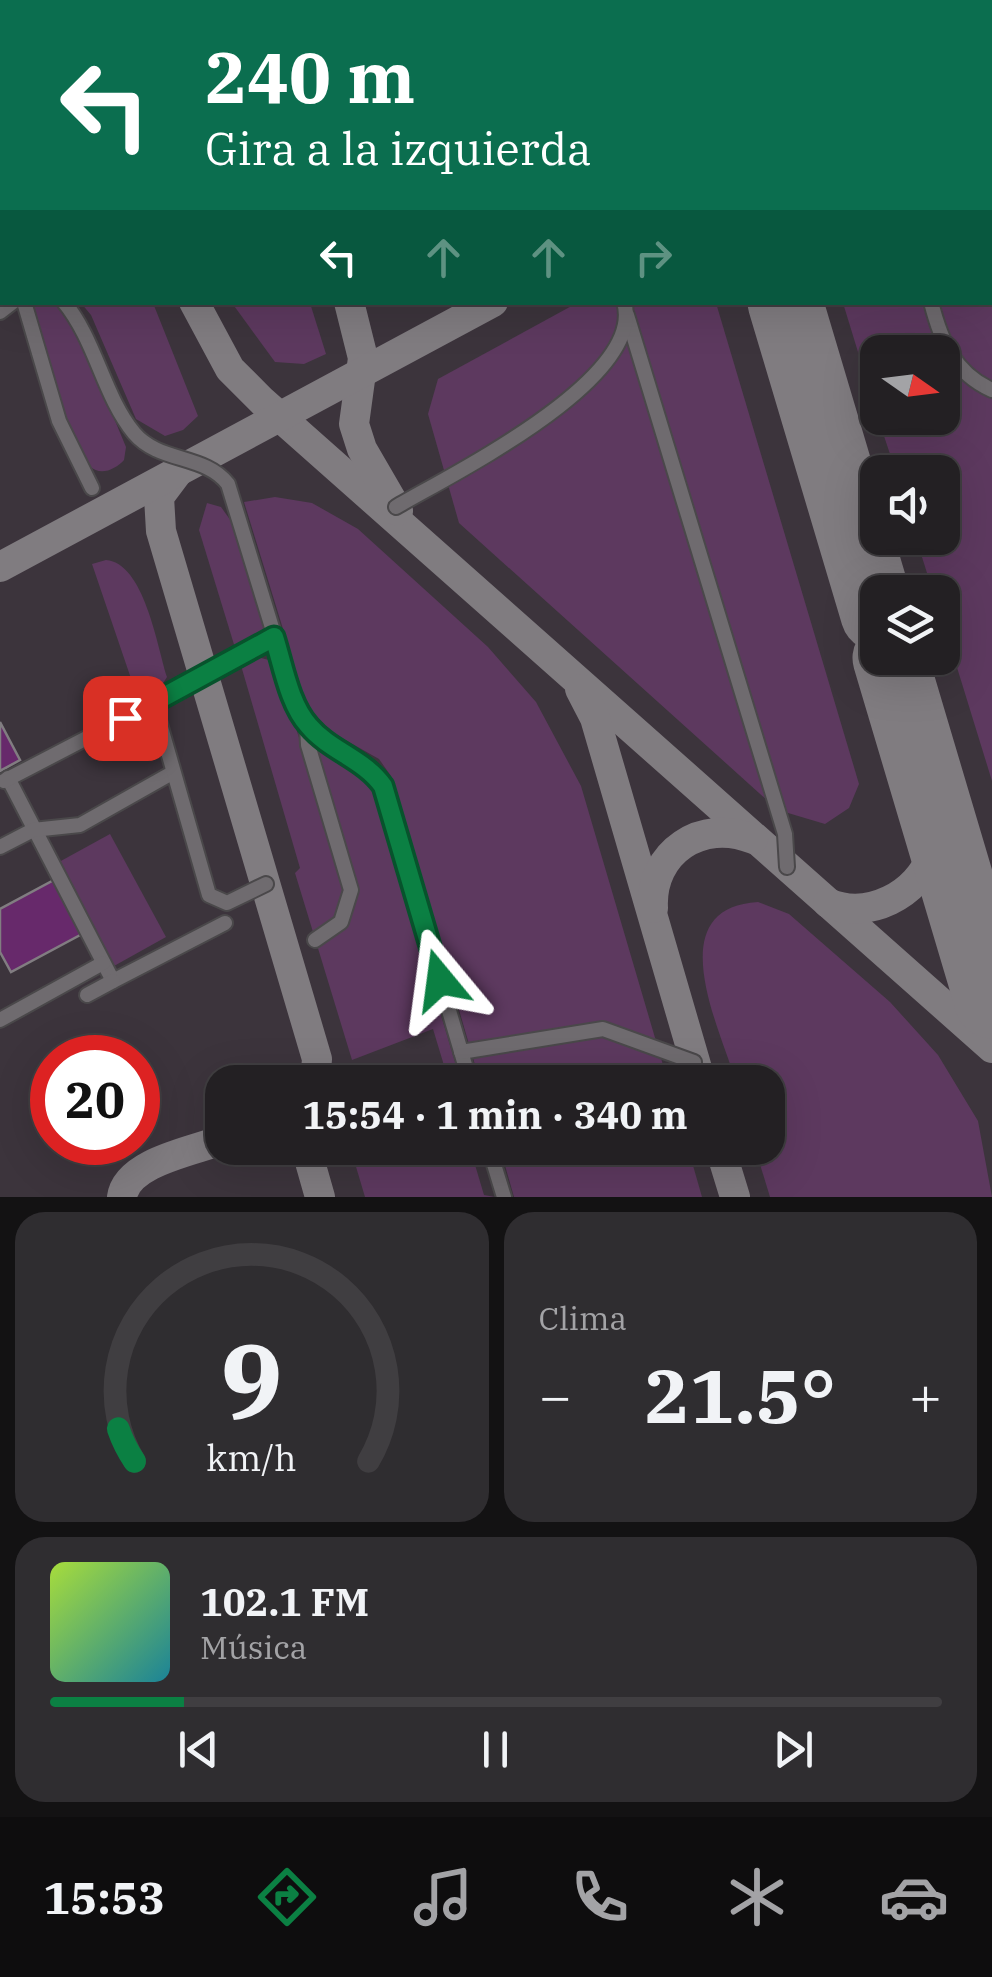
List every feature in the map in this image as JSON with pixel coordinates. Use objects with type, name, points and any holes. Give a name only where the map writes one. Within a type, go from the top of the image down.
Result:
[{"type":"lane","points":[[25,305],[58,421],[92,488]]},
{"type":"lane","points":[[66,305],[79,322],[135,434],[153,450],[195,463],[228,484],[296,706],[308,726],[368,768],[383,786],[465,1065]]},
{"type":"lane","points":[[932,305],[940,336],[955,363],[992,390]]},
{"type":"lane","points":[[396,507],[540,420],[584,388],[606,364],[626,308]]},
{"type":"lane","points":[[626,308],[786,834],[787,867]]},
{"type":"lane","points":[[113,981],[4,781],[274,637]]},
{"type":"lane","points":[[154,703],[213,900],[227,902],[266,884]]},
{"type":"lane","points":[[308,726],[308,745],[351,890],[341,922],[316,940]]},
{"type":"lane","points":[[0,847],[33,830],[80,825],[172,773]]},
{"type":"lane","points":[[87,995],[225,923]]},
{"type":"lane","points":[[0,1020],[103,962]]},
{"type":"lane","points":[[461,1052],[603,1029],[694,1062]]},
{"type":"lane","points":[[494,1165],[504,1197]]},
{"type":"shaded area","points":[[0,305],[992,305],[992,1197],[0,1197]]},
{"type":"shaded area","points":[[32,305],[59,305],[81,339],[126,447],[124,460],[103,471],[90,466],[71,435]]},
{"type":"shaded area","points":[[83,305],[154,305],[198,416],[183,430],[165,436],[136,419],[91,315]]},
{"type":"shaded area","points":[[233,305],[311,305],[326,354],[304,364],[275,362]]},
{"type":"shaded area","points":[[573,305],[717,305],[859,784],[849,808],[825,824],[778,810],[459,523],[428,414],[438,379]]},
{"type":"shaded area","points":[[844,305],[925,305],[934,335],[860,335],[860,359]]},
{"type":"shaded area","points":[[938,305],[992,305],[992,385],[960,353],[960,335],[950,335]]},
{"type":"shaded area","points":[[960,377],[992,397],[992,781],[959,675],[960,575],[928,575],[921,555],[960,555],[960,455],[890,455],[884,435],[960,435]]},
{"type":"shaded area","points":[[275,497],[312,503],[358,529],[488,647],[536,702],[581,786],[663,1065],[475,1065],[391,776],[379,759],[333,733],[307,707],[244,502]]},
{"type":"shaded area","points":[[207,503],[221,507],[231,521],[265,624],[262,638],[236,651],[199,530]]},
{"type":"shaded area","points":[[106,560],[130,575],[139,590],[167,677],[156,694],[139,702],[92,564]]},
{"type":"shaded area","points":[[253,656],[269,660],[280,675],[345,890],[336,916],[313,932],[295,873],[300,868],[240,662]]},
{"type":"shaded area","points":[[315,746],[359,772],[374,791],[456,1065],[444,1065],[433,1029],[352,1060],[317,945],[346,927],[359,892]]},
{"type":"shaded area","points":[[110,834],[166,937],[114,966],[59,862]]},
{"type":"shaded area","points":[[758,902],[789,914],[890,1002],[938,1055],[978,1121],[992,1197],[770,1197],[760,1165],[785,1165],[785,1065],[730,1065],[710,1003],[703,947],[711,925],[728,909]]},
{"type":"shaded area","points":[[355,1165],[475,1165],[484,1195],[495,1197],[365,1197]]},
{"type":"shaded area","points":[[505,1165],[693,1165],[702,1197],[514,1197]]},
{"type":"building","points":[[0,722],[20,760],[0,771]]},
{"type":"building","points":[[54,880],[82,934],[11,972],[0,952],[0,909]]},
{"type":"taxiway","points":[[196,305],[230,369],[262,401],[992,1048]]},
{"type":"taxiway","points":[[350,305],[363,358],[354,424],[362,449],[398,511]]},
{"type":"taxiway","points":[[0,567],[487,305]]},
{"type":"taxiway","points":[[180,469],[159,497],[161,531],[316,1065]]},
{"type":"taxiway","points":[[580,689],[595,718],[696,1065]]},
{"type":"taxiway","points":[[828,903],[843,907],[875,906],[915,881],[934,847],[932,798]]},
{"type":"taxiway","points":[[653,908],[660,871],[683,845],[715,833],[753,839]]},
{"type":"taxiway","points":[[985,979],[992,994]]},
{"type":"taxiway","points":[[122,1197],[127,1185],[148,1166],[205,1146]]},
{"type":"taxiway","points":[[311,1165],[320,1197]]},
{"type":"taxiway","points":[[725,1165],[735,1197]]},
{"type":"runway","points":[[786,305],[866,575]]},
{"type":"runway","points":[[895,675],[992,1001]]},
{"type":"route","points":[[125,718],[274,637],[296,706],[308,726],[373,772],[383,786],[440,980]]}]
